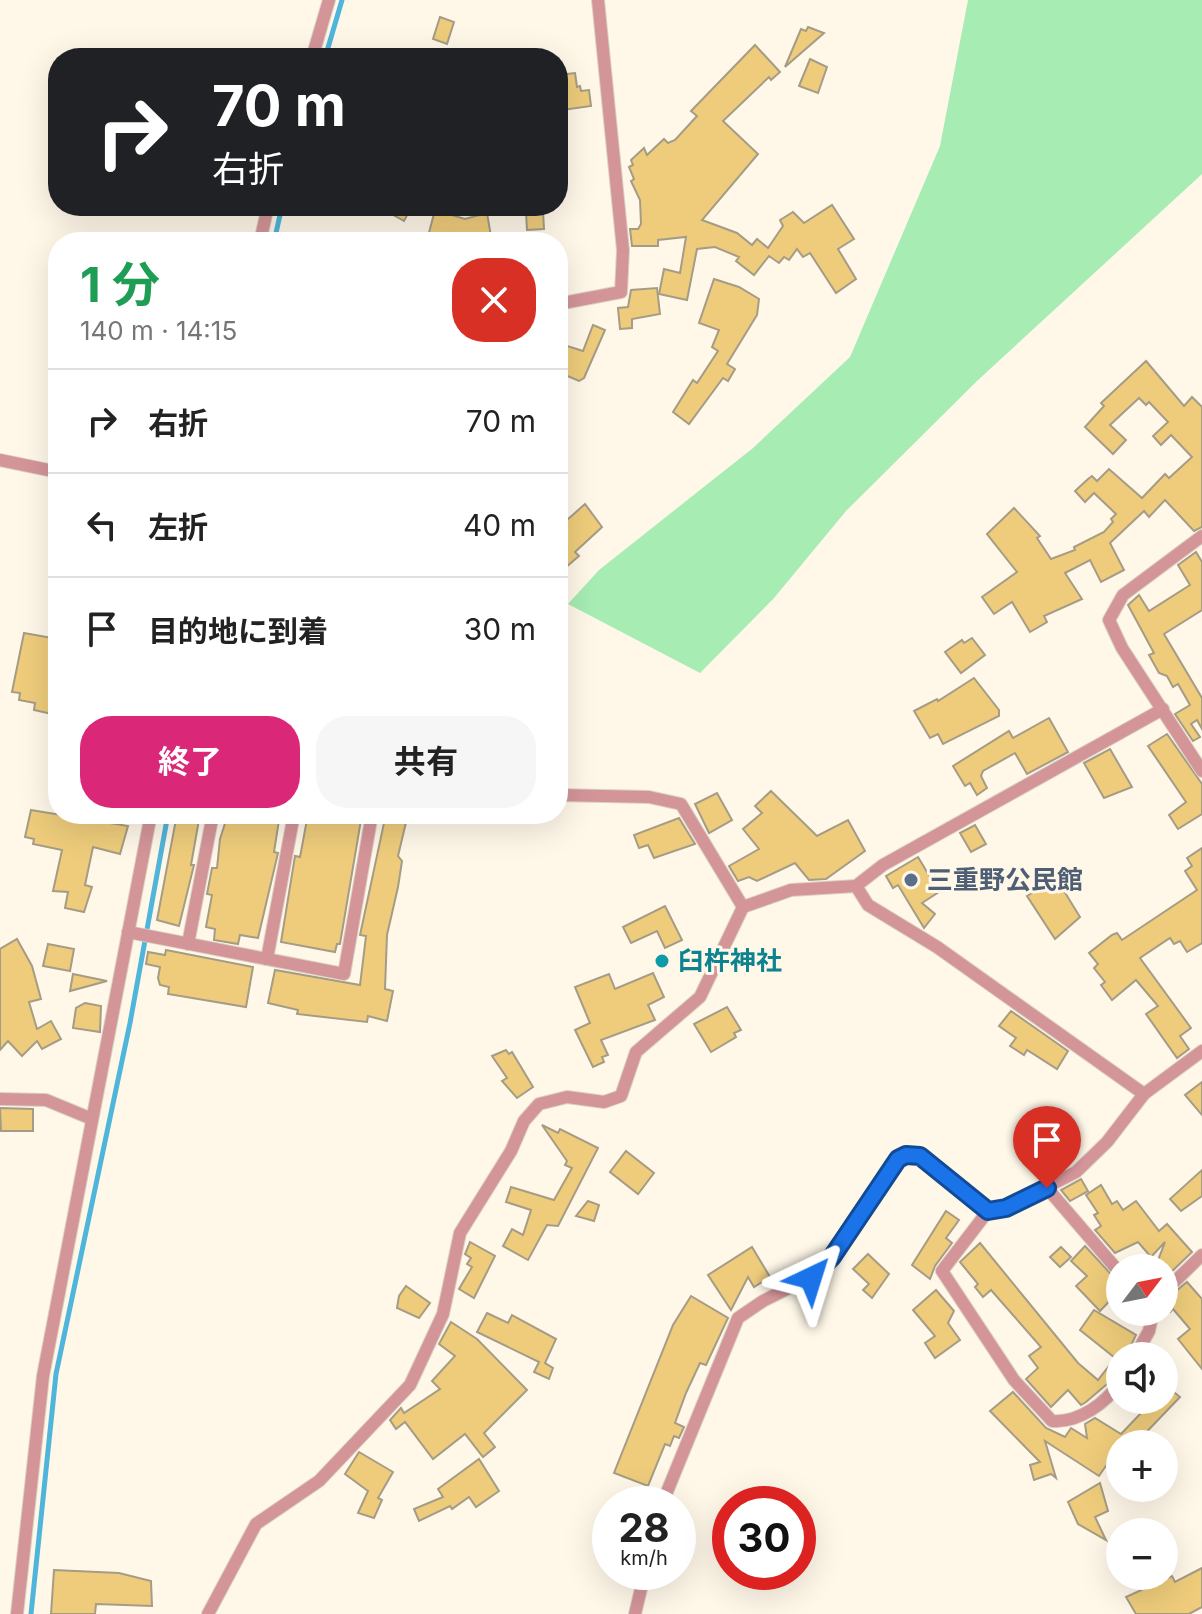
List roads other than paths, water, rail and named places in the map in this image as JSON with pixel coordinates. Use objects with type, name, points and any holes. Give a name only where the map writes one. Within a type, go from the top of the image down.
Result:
[{"type":"street","points":[[315,48],[329,0]]},
{"type":"street","points":[[568,302],[621,292],[623,250],[598,0]]},
{"type":"street","points":[[0,460],[48,470]]},
{"type":"street","points":[[1202,536],[1123,595],[1109,620],[1122,648],[1202,771]]},
{"type":"street","points":[[208,1614],[256,1524],[319,1481],[355,1439],[410,1385],[443,1314],[460,1233],[511,1151],[524,1121],[539,1104],[567,1097],[604,1102],[621,1096],[636,1052],[700,997],[743,907],[791,890],[856,886],[883,865],[1163,709]]},
{"type":"street","points":[[568,795],[649,797],[681,804],[743,907]]},
{"type":"street","points":[[17,1614],[43,1376],[92,1119],[132,933],[149,824]]},
{"type":"street","points":[[188,944],[211,824]]},
{"type":"street","points":[[267,959],[292,824]]},
{"type":"street","points":[[132,933],[344,974],[370,824]]},
{"type":"street","points":[[856,886],[868,905],[937,947],[1144,1094]]},
{"type":"street","points":[[1106,1401],[1058,1422],[1052,1421],[1014,1380],[943,1277],[942,1271],[988,1211],[1006,1208],[1047,1188],[1085,1164],[1144,1094],[1202,1051]]},
{"type":"street","points":[[0,1099],[46,1100],[92,1119]]},
{"type":"street","points":[[669,1486],[738,1318],[763,1301],[817,1274],[898,1159],[906,1155],[920,1156],[988,1211]]},
{"type":"street","points":[[1047,1188],[1106,1257]]},
{"type":"street","points":[[1178,1278],[1202,1255]]},
{"type":"street","points":[[635,1614],[641,1590]]},
{"type":"waterway","points":[[328,48],[342,0]]},
{"type":"waterway","points":[[276,232],[280,216]]},
{"type":"waterway","points":[[31,1614],[56,1374],[130,1023],[166,824]]},
{"type":"place","name":"三重野公民館","points":[[911,880]]},
{"type":"place","name":"臼杵神社","points":[[662,961]]}]
